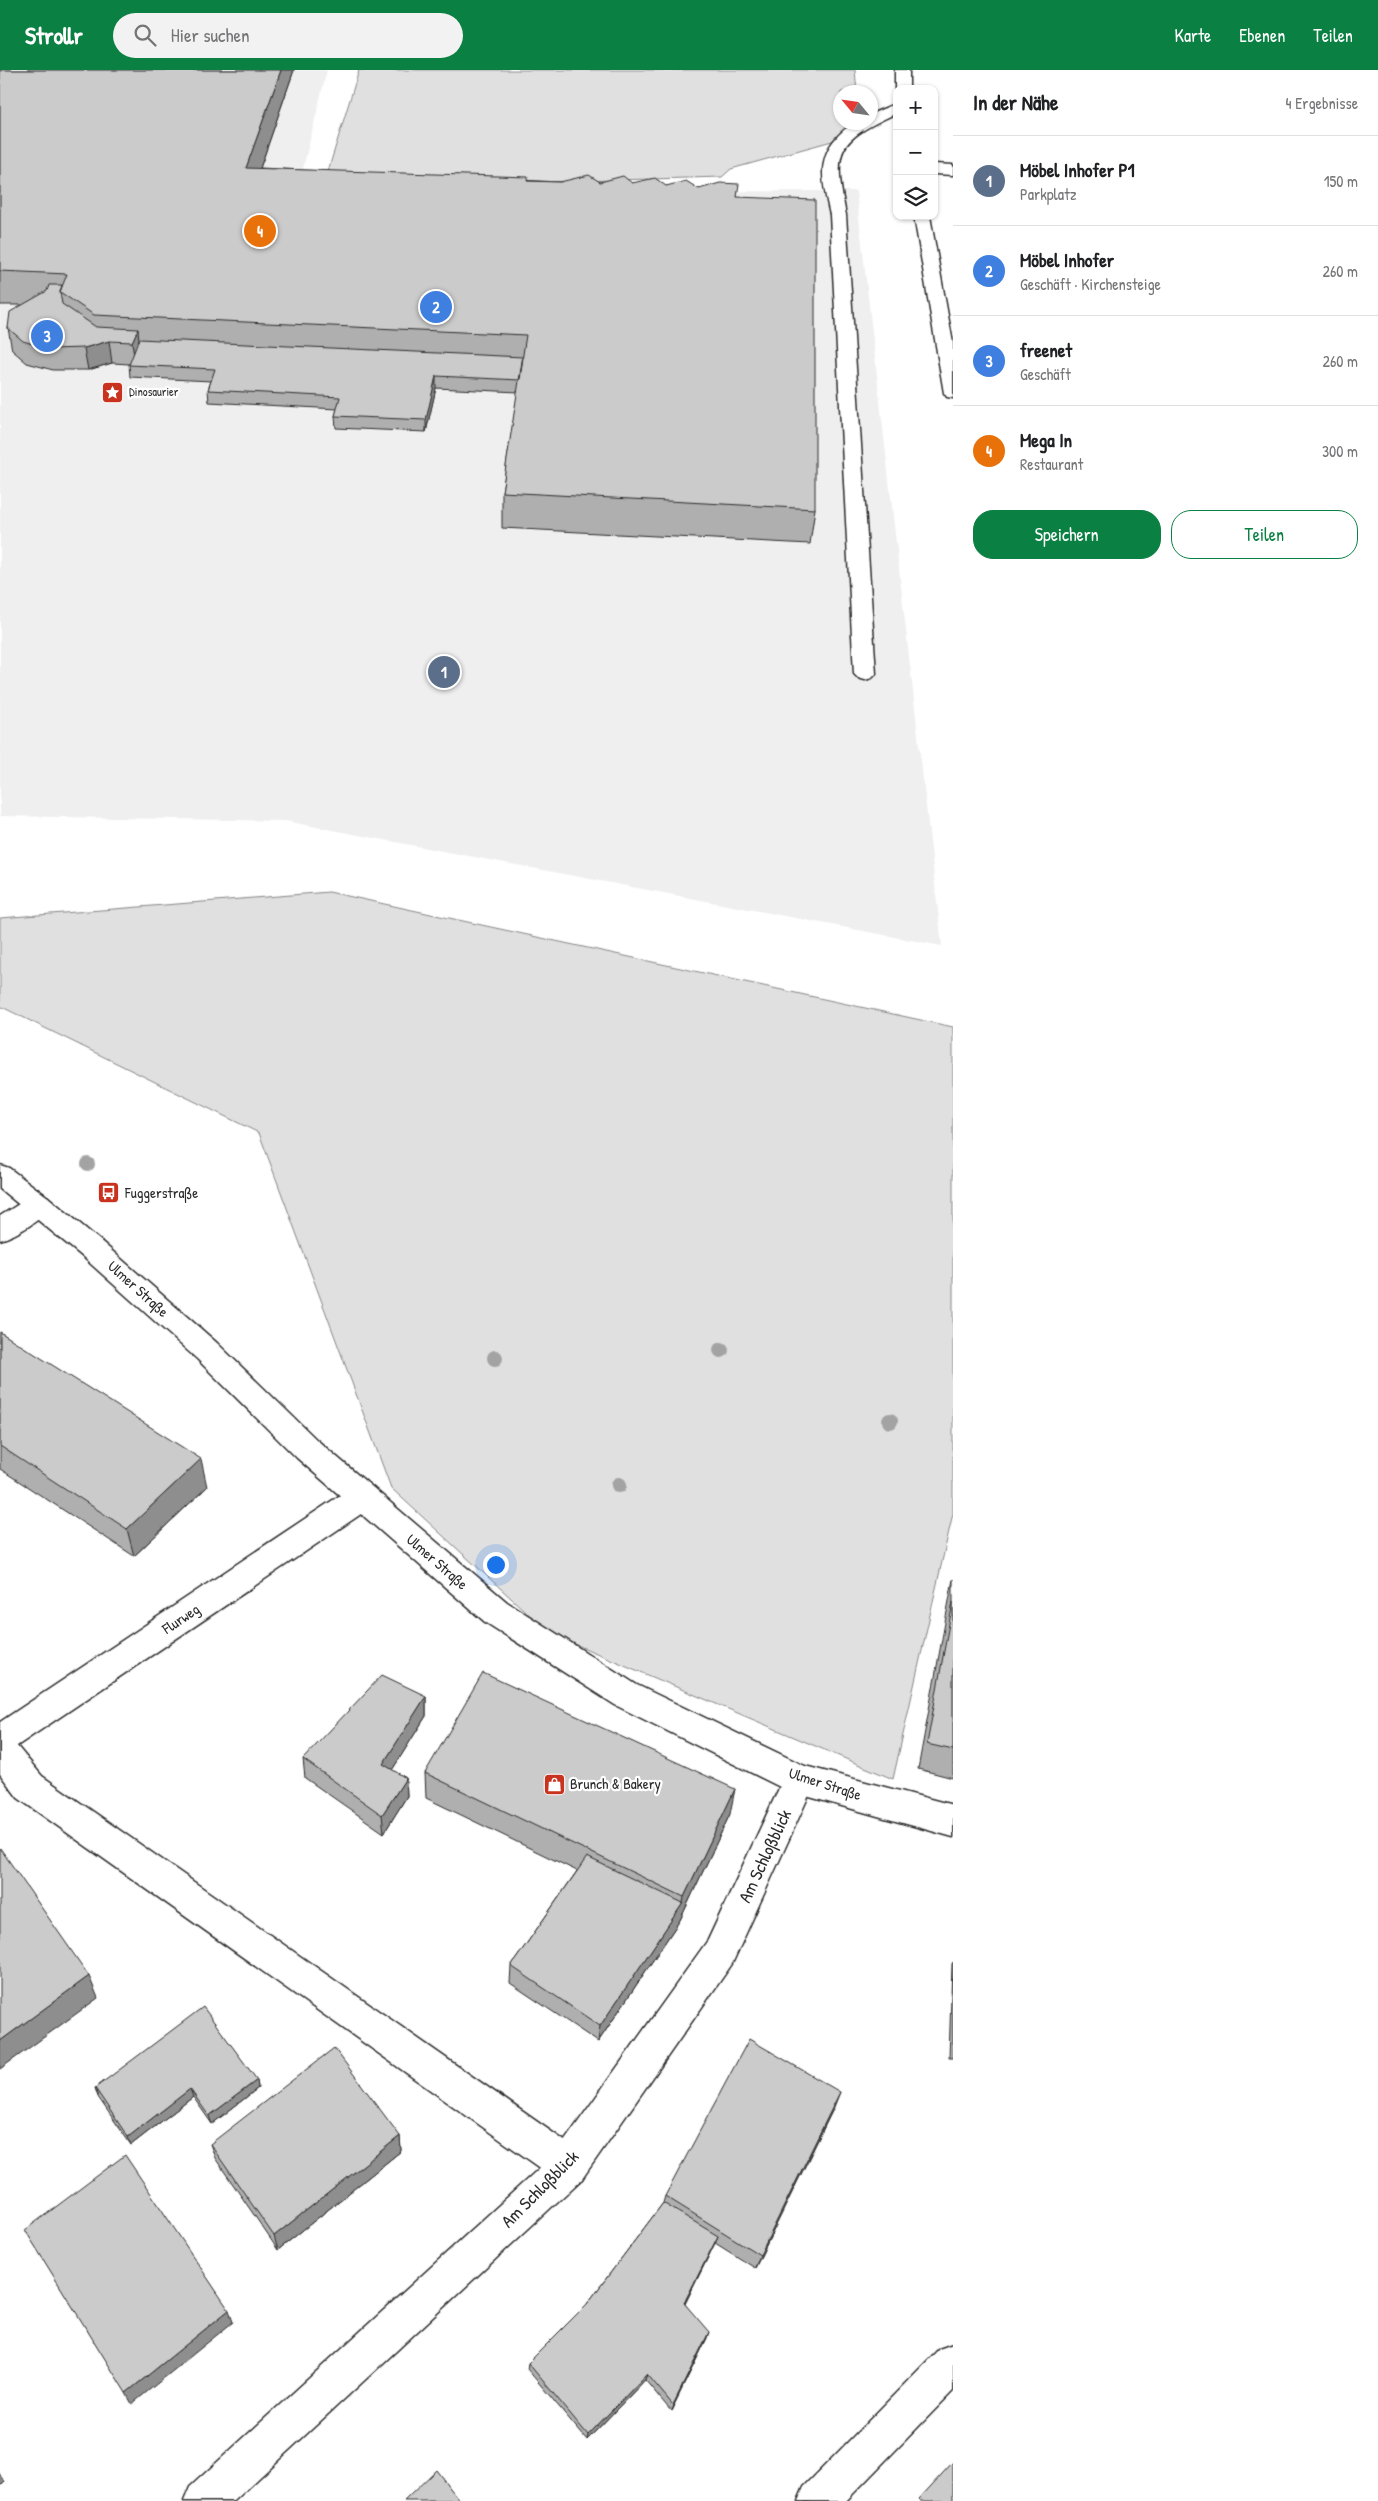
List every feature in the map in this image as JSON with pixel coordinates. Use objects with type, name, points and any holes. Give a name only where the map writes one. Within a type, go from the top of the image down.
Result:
[{"type":"street","points":[[902,70],[902,85]]},
{"type":"street","points":[[878,115],[893,109]]},
{"type":"street","points":[[854,130],[835,146],[829,167],[838,216],[865,674]]},
{"type":"street","points":[[938,169],[953,170]]},
{"type":"street","points":[[923,220],[953,393]]},
{"type":"street","name":"Ulmer Straße","points":[[0,1176],[39,1204],[163,1311],[307,1449],[504,1617],[626,1695],[800,1780],[953,1821]]},
{"type":"street","points":[[0,1230],[39,1204]]},
{"type":"street","name":"Flurweg","points":[[0,1740],[362,1497]]},
{"type":"street","points":[[0,1750],[30,1787],[569,2166]]},
{"type":"street","name":"Am Schloßblick","points":[[204,2501],[569,2166],[720,1952],[800,1780]]},
{"type":"street","points":[[818,2501],[953,2363]]},
{"type":"shaded area","points":[[0,70],[327,70],[297,193],[856,191],[942,946],[285,821],[0,816]]},
{"type":"shaded area","points":[[359,70],[855,70],[856,85],[833,85],[833,130],[861,130],[861,133],[731,169],[722,177],[330,188],[324,184]]},
{"type":"shaded area","points":[[329,892],[953,1027],[953,1513],[893,1779],[549,1633],[391,1488],[259,1133],[0,1006],[0,918]]},
{"type":"building","points":[[0,70],[281,70],[246,168],[528,177],[527,181],[560,182],[589,175],[600,182],[623,176],[632,183],[655,178],[666,186],[686,181],[699,189],[720,183],[739,184],[737,197],[815,200],[815,509],[502,492],[526,335],[94,315],[60,292],[67,274],[0,271]]},
{"type":"building","points":[[49,285],[62,285],[60,292],[62,304],[96,327],[138,329],[132,342],[109,341],[84,348],[50,349],[23,341],[8,328],[10,312],[47,291]]},
{"type":"building","points":[[139,339],[523,357],[520,380],[436,376],[426,420],[335,416],[340,397],[208,390],[215,369],[129,365]]},
{"type":"building","points":[[0,1332],[201,1459],[127,1529],[0,1446]]},
{"type":"building","points":[[953,1602],[953,1750],[927,1744]]},
{"type":"building","points":[[483,1673],[735,1789],[684,1897],[425,1773]]},
{"type":"building","points":[[382,1675],[426,1696],[383,1764],[406,1778],[382,1815],[303,1759]]},
{"type":"building","points":[[0,1848],[89,1976],[0,2041]]},
{"type":"building","points":[[587,1857],[683,1903],[600,2026],[511,1966]]},
{"type":"building","points":[[203,2007],[257,2080],[209,2116],[190,2089],[128,2137],[95,2088]]},
{"type":"building","points":[[749,2039],[840,2092],[760,2255],[665,2196]]},
{"type":"building","points":[[334,2048],[400,2136],[274,2236],[210,2144]]},
{"type":"building","points":[[125,2155],[229,2310],[126,2393],[25,2230]]},
{"type":"building","points":[[663,2203],[718,2236],[684,2303],[709,2332],[673,2405],[647,2374],[588,2435],[528,2363],[587,2304]]},
{"type":"building","points":[[953,2462],[953,2501],[921,2501],[919,2499]]},
{"type":"building","points":[[436,2470],[460,2501],[404,2501]]},
{"type":"place","name":"Mega In","points":[[260,231]]},
{"type":"place","name":"Möbel Inhofer","points":[[436,307]]},
{"type":"place","name":"freenet","points":[[47,336]]},
{"type":"place","name":"Dinosaurier","points":[[113,392]]},
{"type":"place","name":"Möbel Inhofer P1","points":[[444,672]]},
{"type":"place","name":"Fuggerstraße","points":[[109,1193]]},
{"type":"place","name":"Brunch & Bakery","points":[[554,1784]]}]
